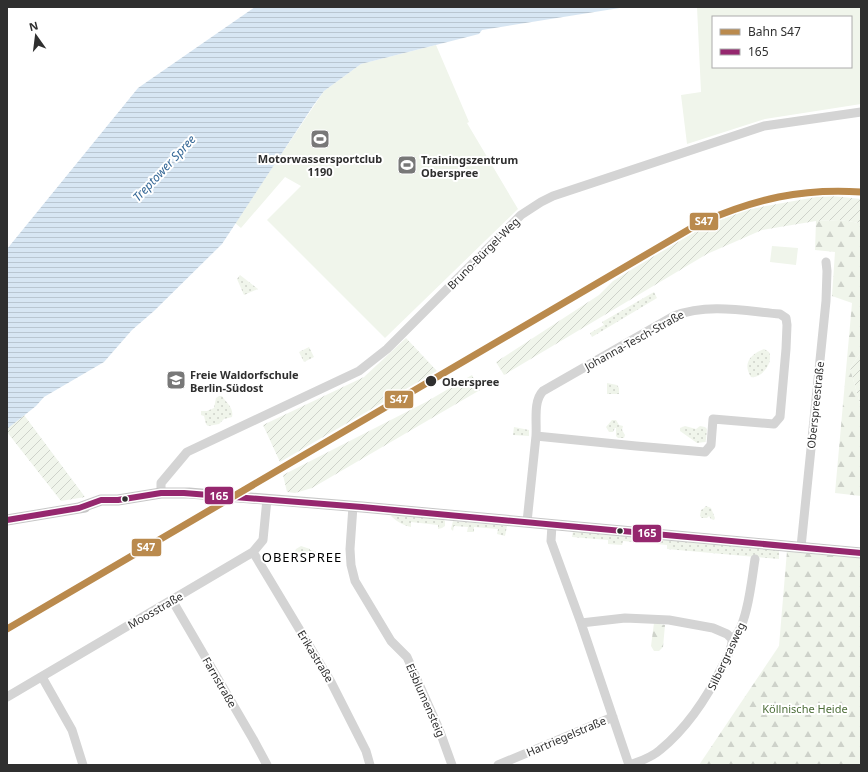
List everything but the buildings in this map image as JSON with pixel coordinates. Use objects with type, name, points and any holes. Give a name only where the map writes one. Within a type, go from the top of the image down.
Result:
[{"type":"main road","points":[[7,520],[79,508],[102,506],[118,500],[161,493],[190,493],[353,506],[861,553]]},
{"type":"street","name":"Bruno-Bürgel-Weg","points":[[161,493],[161,483],[187,452],[359,371],[386,349],[521,215],[541,202],[553,196],[620,173],[764,126],[861,112]]},
{"type":"street","name":"Oberspreestraße","points":[[801,547],[826,301],[826,262]]},
{"type":"street","name":"Johanna-Tesch-Straße","points":[[527,522],[536,436],[538,400],[543,390],[674,316],[686,311],[700,309],[722,309],[780,314],[786,318],[786,350],[780,417],[774,424],[714,419],[711,445],[705,452],[536,436]]},
{"type":"street","name":"Moosstraße","points":[[7,697],[253,552],[263,540],[267,499]]},
{"type":"street","name":"Eisblumensteig","points":[[353,506],[350,549],[351,565],[355,581],[391,641],[406,657],[440,729],[452,765]]},
{"type":"street","points":[[552,525],[551,541],[629,765]]},
{"type":"street","name":"Erikastraße","points":[[253,552],[331,682],[366,751],[370,765]]},
{"type":"street","name":"Silbergrasweg","points":[[629,765],[649,758],[670,741],[690,718],[717,678],[727,658],[732,639],[738,634],[745,613],[755,559]]},
{"type":"street","name":"Farnstraße","points":[[172,600],[267,765]]},
{"type":"street","points":[[580,623],[625,618],[669,620],[722,631],[728,634],[732,639]]},
{"type":"street","points":[[42,677],[72,730],[83,765]]},
{"type":"street","name":"Hartriegelstraße","points":[[498,765],[612,717]]},
{"type":"green space","points":[[697,7],[861,7],[861,104],[765,119],[687,144],[681,95],[701,92]]},
{"type":"green space","name":"Trainingszentrum Oberspree","points":[[436,45],[469,122],[467,123],[518,209],[385,338],[267,220],[301,186],[285,177],[241,228],[235,223],[324,91],[361,64]]},
{"type":"green space","points":[[833,196],[861,199],[861,223],[839,220],[816,221],[762,230],[707,254],[504,375],[496,362],[599,295],[613,281],[698,230],[746,210],[816,197]]},
{"type":"green space","points":[[839,220],[861,223],[861,352],[850,368],[861,407],[861,496],[835,493],[852,303],[832,296],[835,252],[815,250],[816,221]]},
{"type":"green space","points":[[772,246],[798,248],[796,265],[770,262]]},
{"type":"green space","points":[[240,275],[258,289],[244,295],[237,279]]},
{"type":"green space","points":[[654,292],[657,298],[592,337],[590,333],[604,325],[602,322]]},
{"type":"green space","points":[[406,338],[437,371],[280,462],[263,425],[364,377]]},
{"type":"green space","points":[[309,347],[314,357],[304,362],[299,352]]},
{"type":"green space","points":[[764,349],[769,352],[770,361],[762,373],[755,377],[751,377],[747,367],[749,360],[752,356]]},
{"type":"green space","points":[[861,352],[861,407],[850,368]]},
{"type":"green space","points":[[472,375],[480,390],[312,488],[295,493],[287,492],[283,475],[426,402]]},
{"type":"green space","points":[[607,383],[617,385],[619,388],[619,394],[607,394]]},
{"type":"green space","points":[[222,396],[231,408],[232,417],[224,419],[219,424],[208,426],[204,416],[201,415],[201,411],[207,411],[214,408],[216,398]]},
{"type":"green space","points":[[24,415],[85,497],[61,501],[7,432],[7,429]]},
{"type":"green space","points":[[612,420],[616,420],[619,425],[623,426],[622,430],[625,435],[624,438],[618,438],[616,436],[616,428],[613,432],[609,432],[606,427]]},
{"type":"green space","points":[[685,426],[696,429],[700,426],[705,427],[707,429],[705,442],[697,443],[680,431],[680,428]]},
{"type":"green space","points":[[514,427],[529,430],[529,436],[513,435]]},
{"type":"green space","points":[[706,506],[711,508],[715,518],[714,520],[709,516],[707,518],[702,518],[700,516],[701,510]]},
{"type":"green space","points":[[393,513],[442,518],[445,521],[445,526],[438,529],[438,525],[411,522],[411,527],[396,520],[391,516]]},
{"type":"green space","points":[[453,521],[507,526],[505,536],[497,534],[498,529],[474,527],[474,532],[467,532],[468,527],[454,526],[453,531],[451,529]]},
{"type":"green space","points":[[573,531],[779,550],[779,559],[667,549],[667,545],[623,541],[622,545],[608,544],[608,540],[572,537]]},
{"type":"green space","points":[[301,546],[316,551],[315,560],[310,560],[303,564],[296,561],[294,553],[296,549]]},
{"type":"green space","name":"Köllnische Heide","points":[[787,551],[861,558],[861,765],[699,765],[779,646]]},
{"type":"green space","points":[[654,623],[665,625],[663,647],[659,651],[654,651],[651,646]]},
{"type":"water","name":"Treptower Spree","points":[[255,7],[626,7],[482,30],[479,34],[361,64],[324,91],[222,244],[154,311],[132,330],[104,362],[44,397],[36,406],[7,429],[7,249],[138,88]]},
{"type":"rail line","name":"S47","points":[[7,629],[700,223],[740,207],[779,197],[818,192],[861,192]]},
{"type":"transit line","name":"165","points":[[7,520],[79,508],[101,500],[118,500],[161,493],[184,493],[362,507],[861,553]]},
{"type":"place","name":"Motorwassersportclub 1190","points":[[320,139]]},
{"type":"place","name":"Trainingszentrum Oberspree","points":[[407,165]]},
{"type":"place","name":"Freie Waldorfschule Berlin-Südost","points":[[176,380]]},
{"type":"place","name":"Oberspree","points":[[431,381]]},
{"type":"district","name":"OBERSPREE","points":[[302,557]]}]
